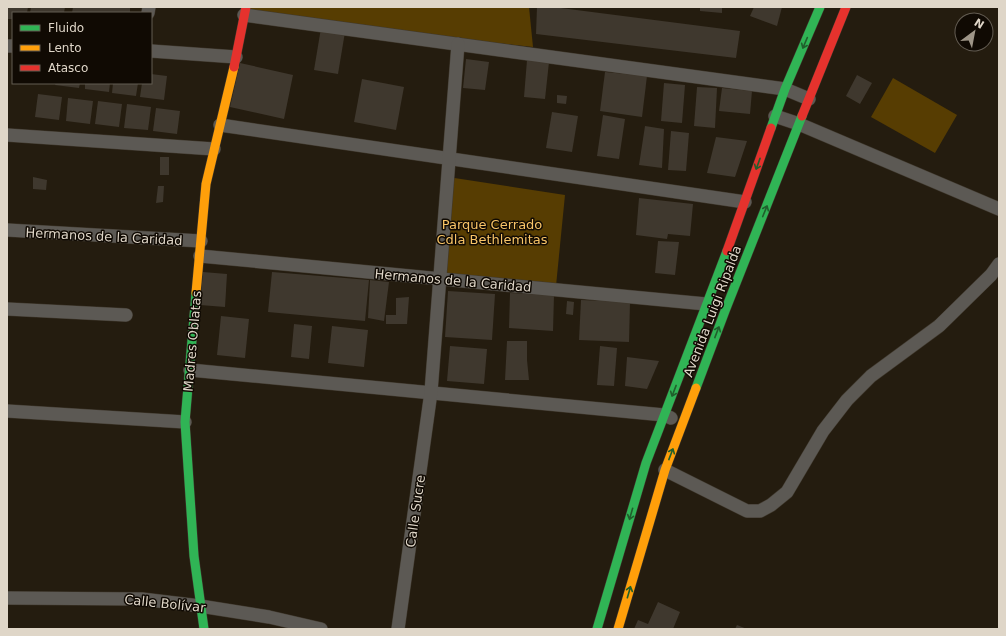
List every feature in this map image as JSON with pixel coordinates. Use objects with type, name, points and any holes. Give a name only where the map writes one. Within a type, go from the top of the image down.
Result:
[{"type":"street","name":"Avenida Luigi Ripalda","points":[[597,629],[646,463],[745,202],[785,89],[820,7]]},
{"type":"street","name":"Avenida Luigi Ripalda","points":[[618,629],[665,470],[728,304],[846,7]]},
{"type":"street","points":[[245,11],[458,44],[785,89],[809,99]]},
{"type":"street","name":"Madres Oblatas","points":[[204,629],[194,556],[185,422],[206,184],[236,57],[245,11]]},
{"type":"street","name":"Calle Sucre","points":[[398,629],[431,392],[458,44]]},
{"type":"street","points":[[152,51],[236,57]]},
{"type":"street","points":[[775,116],[800,124],[999,209]]},
{"type":"street","points":[[220,125],[745,202]]},
{"type":"street","points":[[7,135],[214,149]]},
{"type":"street","name":"Hermanos de la Caridad","points":[[7,230],[201,241]]},
{"type":"street","name":"Hermanos de la Caridad","points":[[200,256],[706,304]]},
{"type":"street","points":[[665,470],[747,511],[760,511],[770,505],[787,492],[823,431],[847,400],[871,376],[939,326],[991,275],[999,264]]},
{"type":"street","points":[[7,309],[126,315]]},
{"type":"street","points":[[190,370],[664,415],[683,422]]},
{"type":"street","points":[[7,411],[185,422]]},
{"type":"street","name":"Calle Bolívar","points":[[7,598],[142,599],[200,606],[269,617],[321,629]]},
{"type":"green space","points":[[246,7],[529,7],[533,47],[244,15]]},
{"type":"green space","points":[[893,78],[957,115],[935,153],[871,117]]},
{"type":"green space","name":"Parque Cerrado Cdla Bethlemitas","points":[[448,177],[565,195],[556,286],[441,275]]},
{"type":"building","points":[[7,7],[28,7],[27,12],[12,12],[12,19],[7,19]]},
{"type":"building","points":[[31,7],[65,7],[64,12],[30,12]]},
{"type":"building","points":[[73,7],[130,7],[130,12],[72,12]]},
{"type":"building","points":[[537,7],[553,7],[740,31],[736,58],[536,34]]},
{"type":"building","points":[[700,7],[722,7],[722,13],[700,11]]},
{"type":"building","points":[[754,7],[782,7],[777,26],[750,16]]},
{"type":"building","points":[[321,28],[345,32],[338,74],[314,70]]},
{"type":"building","points":[[466,59],[489,62],[485,90],[463,88]]},
{"type":"building","points":[[527,60],[549,62],[545,99],[524,97]]},
{"type":"building","points":[[240,63],[293,75],[284,119],[230,107]]},
{"type":"building","points":[[605,72],[647,76],[642,117],[600,111]]},
{"type":"building","points":[[152,74],[167,76],[164,100],[140,97],[142,84],[152,84]]},
{"type":"building","points":[[857,75],[872,83],[860,104],[846,96]]},
{"type":"building","points":[[362,79],[404,87],[396,130],[354,122]]},
{"type":"building","points":[[664,83],[685,85],[682,123],[661,121]]},
{"type":"building","points":[[56,84],[80,84],[79,88]]},
{"type":"building","points":[[85,84],[110,84],[109,92],[85,89]]},
{"type":"building","points":[[113,84],[138,84],[136,96],[112,93]]},
{"type":"building","points":[[697,87],[717,88],[715,128],[694,126]]},
{"type":"building","points":[[722,88],[752,91],[750,114],[719,111]]},
{"type":"building","points":[[38,94],[62,97],[59,120],[35,117]]},
{"type":"building","points":[[557,95],[567,96],[566,104],[557,103]]},
{"type":"building","points":[[68,98],[93,101],[90,124],[66,121]]},
{"type":"building","points":[[98,101],[122,104],[119,127],[95,124]]},
{"type":"building","points":[[127,104],[151,107],[148,130],[124,128]]},
{"type":"building","points":[[156,108],[180,111],[177,134],[153,131]]},
{"type":"building","points":[[552,112],[578,116],[572,152],[546,148]]},
{"type":"building","points":[[603,115],[625,119],[619,159],[597,156]]},
{"type":"building","points":[[645,126],[664,129],[662,168],[639,165]]},
{"type":"building","points":[[671,131],[689,133],[686,171],[668,170]]},
{"type":"building","points":[[716,137],[747,141],[735,177],[707,173]]},
{"type":"building","points":[[160,157],[169,157],[169,175],[160,175]]},
{"type":"building","points":[[33,177],[47,180],[46,190],[33,189]]},
{"type":"building","points":[[158,186],[164,186],[163,202],[156,203]]},
{"type":"building","points":[[639,198],[693,204],[690,236],[668,234],[667,239],[636,235]]},
{"type":"building","points":[[658,241],[679,242],[675,275],[655,273]]},
{"type":"building","points":[[203,272],[227,274],[225,307],[200,305]]},
{"type":"building","points":[[272,272],[369,280],[365,321],[268,312]]},
{"type":"building","points":[[370,280],[389,282],[384,321],[368,318]]},
{"type":"building","points":[[448,291],[495,294],[492,340],[445,337]]},
{"type":"building","points":[[510,293],[554,295],[553,331],[509,328]]},
{"type":"building","points":[[409,297],[407,324],[386,324],[386,315],[396,315],[396,298]]},
{"type":"building","points":[[581,300],[630,302],[629,342],[579,340]]},
{"type":"building","points":[[567,301],[574,302],[573,315],[566,314]]},
{"type":"building","points":[[221,316],[249,319],[245,358],[217,355]]},
{"type":"building","points":[[294,324],[312,326],[309,359],[291,357]]},
{"type":"building","points":[[332,326],[368,330],[364,367],[328,363]]},
{"type":"building","points":[[507,341],[527,341],[529,380],[505,380]]},
{"type":"building","points":[[450,346],[487,349],[484,384],[447,381]]},
{"type":"building","points":[[600,346],[617,348],[614,386],[597,385]]},
{"type":"building","points":[[627,357],[659,361],[647,389],[625,386]]},
{"type":"building","points":[[658,602],[680,612],[673,629],[634,629],[638,620],[648,624]]},
{"type":"building","points":[[737,625],[747,629],[735,629]]},
{"type":"traffic: fast","points":[[771,128],[785,89],[820,7]]},
{"type":"traffic: fast","points":[[696,388],[802,116]]},
{"type":"traffic: fast","points":[[597,629],[646,463],[727,251]]},
{"type":"traffic: fast","points":[[196,293],[185,422],[194,556],[204,629]]},
{"type":"traffic: slow","points":[[196,293],[206,184],[234,67]]},
{"type":"traffic: slow","points":[[618,629],[665,470],[696,388]]},
{"type":"traffic: jam","points":[[234,67],[246,7]]},
{"type":"traffic: jam","points":[[802,116],[846,7]]},
{"type":"traffic: jam","points":[[727,251],[771,128]]}]
